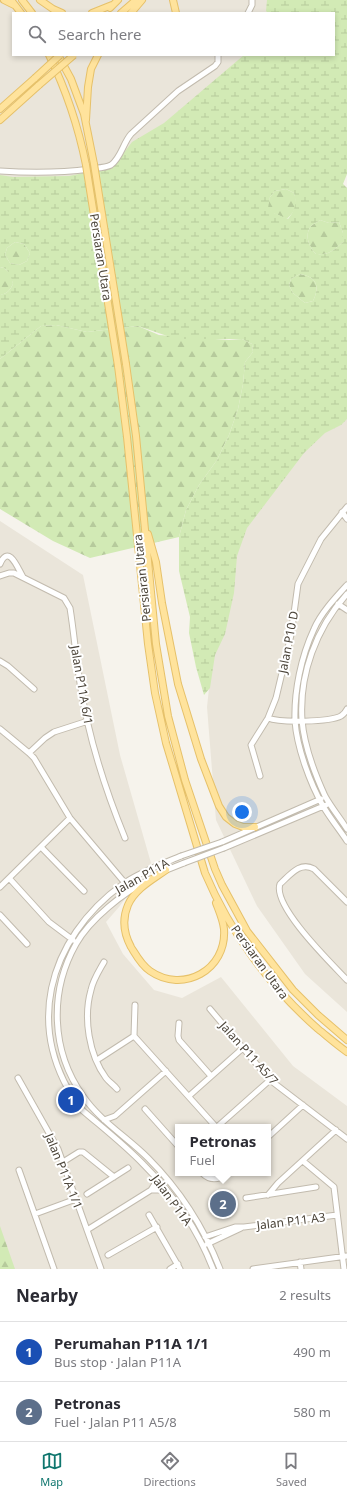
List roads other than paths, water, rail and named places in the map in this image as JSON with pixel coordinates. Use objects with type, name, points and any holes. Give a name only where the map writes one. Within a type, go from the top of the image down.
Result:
[{"type":"main road","points":[[4,0],[16,5]]},
{"type":"main road","points":[[11,0],[20,12]]},
{"type":"main road","points":[[22,0],[31,12]]},
{"type":"main road","points":[[40,0],[60,12]]},
{"type":"main road","points":[[105,12],[118,0]]},
{"type":"main road","points":[[122,12],[136,0]]},
{"type":"main road","points":[[132,12],[142,0]]},
{"type":"main road","points":[[173,0],[176,12]]},
{"type":"main road","points":[[94,12],[112,5]]},
{"type":"main road","name":"Persiaran Utara","points":[[49,56],[63,85],[72,110],[86,165],[118,366],[127,437],[148,644],[155,692],[175,776],[205,873],[238,937],[285,998],[339,1047],[347,1052]]},
{"type":"main road","points":[[0,109],[58,56]]},
{"type":"main road","name":"Persiaran Utara","points":[[60,56],[71,79],[84,114],[94,164],[136,436],[156,644],[167,710],[185,780],[215,869],[247,931],[293,990],[318,1015],[347,1040]]},
{"type":"main road","points":[[0,120],[73,56]]},
{"type":"main road","points":[[86,123],[88,111],[88,87],[91,69],[98,56]]},
{"type":"main road","points":[[0,104],[35,78]]},
{"type":"main road","points":[[144,519],[156,562],[162,603],[178,684],[201,759],[218,806],[226,818],[243,827],[255,827]]},
{"type":"main road","points":[[166,870],[142,887],[134,896],[128,906],[124,924],[128,942],[138,959],[150,971],[164,978],[180,980],[194,977],[214,964],[224,940],[224,929],[212,889]]},
{"type":"main road","points":[[339,1047],[347,1055]]},
{"type":"street","points":[[248,12],[252,5],[252,0]]},
{"type":"street","points":[[0,171],[30,173],[67,172],[110,165],[118,158],[131,134],[178,91],[215,66],[218,62],[218,56]]},
{"type":"street","name":"Jalan P10 D","points":[[260,776],[251,745],[268,718],[276,698],[291,635],[298,584],[321,539],[347,507]]},
{"type":"street","points":[[342,512],[347,519]]},
{"type":"street","points":[[0,564],[2,559],[5,557],[10,557],[14,560],[24,578]]},
{"type":"street","name":"Jalan P11A 6/1","points":[[0,576],[9,573],[24,578],[64,598],[68,602],[80,684],[88,721],[109,798],[126,838]]},
{"type":"street","points":[[347,585],[333,599],[314,628],[302,664],[297,691],[295,721],[304,762],[320,800],[347,841]]},
{"type":"street","points":[[347,594],[338,604],[320,631],[308,666],[303,692],[302,721],[307,748],[326,797],[347,829]]},
{"type":"street","points":[[338,604],[347,610]]},
{"type":"street","points":[[0,661],[8,666],[34,689]]},
{"type":"street","points":[[268,718],[274,720],[295,721],[332,719],[342,716],[347,708]]},
{"type":"street","points":[[29,753],[54,732],[88,721]]},
{"type":"street","points":[[1,731],[29,753],[40,767],[53,792],[70,818],[125,883]]},
{"type":"street","name":"Jalan P11A","points":[[213,1269],[203,1246],[179,1207],[158,1179],[82,1110],[68,1091],[53,1052],[49,1030],[50,996],[59,964],[71,939],[84,920],[125,883],[164,863],[222,842],[326,797]]},
{"type":"street","name":"Jalan P11A","points":[[220,1269],[209,1242],[187,1206],[170,1183],[148,1158],[104,1120],[89,1104],[77,1086],[67,1067],[61,1050],[57,1030],[57,997],[65,967],[76,943],[90,926],[118,899],[137,886],[166,870],[224,848],[330,803]]},
{"type":"street","points":[[0,887],[70,818]]},
{"type":"street","points":[[41,847],[84,891]]},
{"type":"street","points":[[347,902],[310,866],[298,868],[280,884],[278,888],[280,898],[307,939],[347,980]]},
{"type":"street","points":[[9,878],[49,922],[76,943]]},
{"type":"street","points":[[0,916],[27,944]]},
{"type":"street","points":[[104,962],[90,990],[88,1012],[89,1034],[96,1060],[107,1079],[117,1089]]},
{"type":"street","points":[[135,1005],[134,1036],[214,1124]]},
{"type":"street","name":"Jalan P11 A5/7","points":[[210,1009],[270,1080],[347,1139]]},
{"type":"street","points":[[179,1023],[179,1040],[211,1076]]},
{"type":"street","points":[[96,1060],[134,1036]]},
{"type":"street","points":[[189,1096],[243,1048]]},
{"type":"street","points":[[104,1120],[115,1116],[166,1071]]},
{"type":"street","name":"Jalan P11A 1/1","points":[[18,1078],[55,1142],[101,1269]]},
{"type":"street","points":[[220,1124],[270,1080]]},
{"type":"street","points":[[271,1134],[303,1105]]},
{"type":"street","points":[[145,1109],[175,1143]]},
{"type":"street","points":[[111,1126],[115,1116]]},
{"type":"street","points":[[268,1195],[278,1183],[336,1130]]},
{"type":"street","points":[[63,1162],[79,1152],[83,1152],[114,1177]]},
{"type":"street","points":[[303,1161],[334,1187],[337,1215],[345,1256],[344,1269]]},
{"type":"street","points":[[87,1194],[128,1168]]},
{"type":"street","points":[[19,1170],[54,1269]]},
{"type":"street","points":[[206,1176],[216,1179],[223,1176]]},
{"type":"street","points":[[87,1230],[151,1190],[158,1179]]},
{"type":"street","points":[[246,1198],[316,1187]]},
{"type":"street","points":[[151,1190],[166,1190]]},
{"type":"street","points":[[35,1214],[76,1199]]},
{"type":"street","points":[[149,1215],[157,1226],[179,1267],[170,1269]]},
{"type":"street","name":"Jalan P11 A3","points":[[199,1240],[235,1227],[337,1215]]},
{"type":"street","points":[[108,1255],[157,1226]]},
{"type":"street","name":"Jalan P11 A3","points":[[203,1246],[244,1227]]},
{"type":"street","points":[[253,1269],[345,1256]]},
{"type":"street","points":[[300,1262],[301,1269]]},
{"type":"place","name":"Perumahan P11A 1/1","points":[[71,1100]]},
{"type":"place","name":"Petronas","points":[[223,1204]]}]
